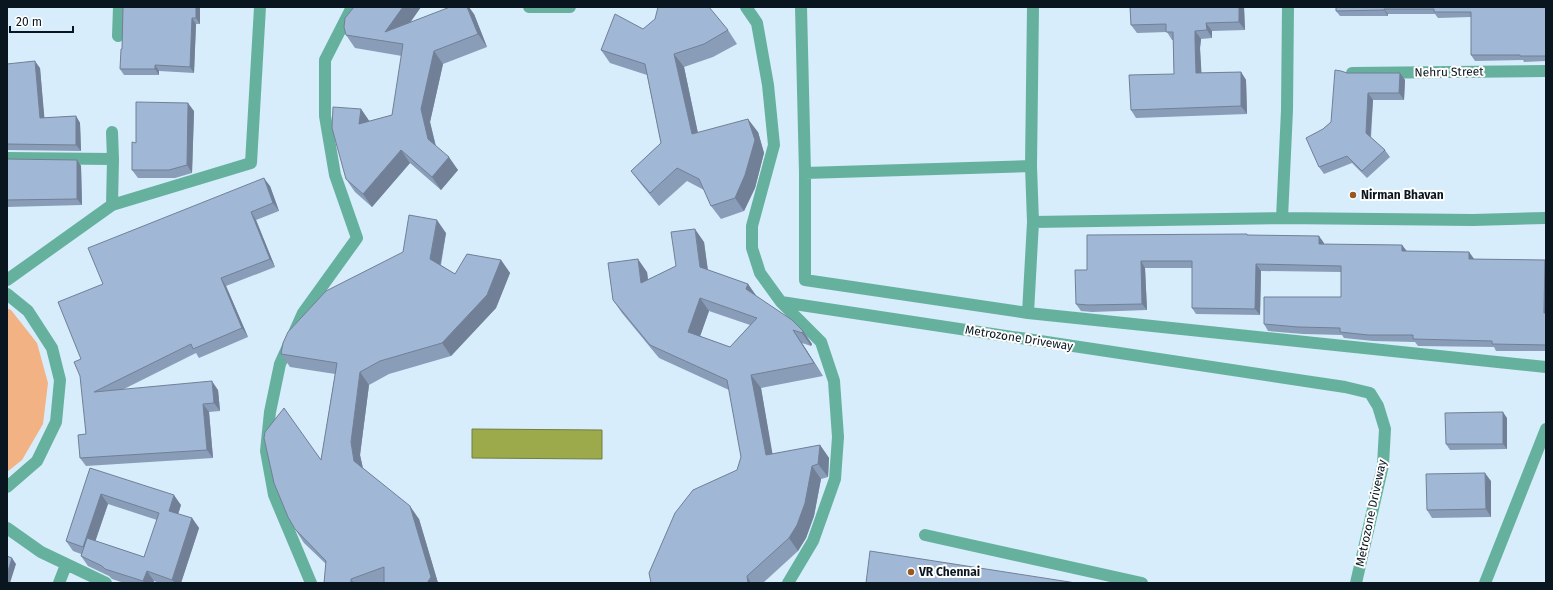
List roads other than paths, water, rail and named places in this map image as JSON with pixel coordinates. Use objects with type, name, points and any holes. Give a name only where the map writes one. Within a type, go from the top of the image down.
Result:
[{"type":"street","points":[[118,36],[119,7]]},
{"type":"street","points":[[7,280],[112,205],[251,163],[260,7]]},
{"type":"street","points":[[311,583],[274,495],[266,451],[270,412],[280,364],[303,313],[357,238],[335,175],[325,116],[324,60],[352,7]]},
{"type":"street","points":[[529,7],[570,7]]},
{"type":"street","points":[[746,7],[757,23],[768,85],[774,145],[752,226],[752,248],[760,273],[781,302],[822,342],[834,381],[838,437],[835,478],[813,541],[788,583]]},
{"type":"street","points":[[801,7],[805,173],[805,280],[1028,313],[1546,367]]},
{"type":"street","points":[[1028,313],[1033,222],[1031,166],[1033,7]]},
{"type":"street","points":[[1282,218],[1288,7]]},
{"type":"street","name":"Nehru Street","points":[[1352,73],[1546,71]]},
{"type":"street","points":[[112,132],[112,205]]},
{"type":"street","points":[[7,158],[113,159]]},
{"type":"street","points":[[805,173],[1031,166]]},
{"type":"street","points":[[1033,222],[1282,218],[1473,220],[1546,218]]},
{"type":"street","points":[[7,294],[28,311],[52,348],[60,380],[56,422],[40,455],[37,461],[7,487]]},
{"type":"street","name":"Metrozone Driveway","points":[[781,302],[1345,387],[1370,393],[1378,406],[1385,429],[1383,465],[1356,583]]},
{"type":"street","points":[[1485,583],[1546,429]]},
{"type":"street","points":[[7,528],[41,552],[106,583]]},
{"type":"street","points":[[925,535],[1142,583]]},
{"type":"street","points":[[59,583],[66,565]]},
{"type":"place","name":"Nirman Bhavan","points":[[1353,195]]},
{"type":"place","name":"VR Chennai","points":[[911,572]]}]
